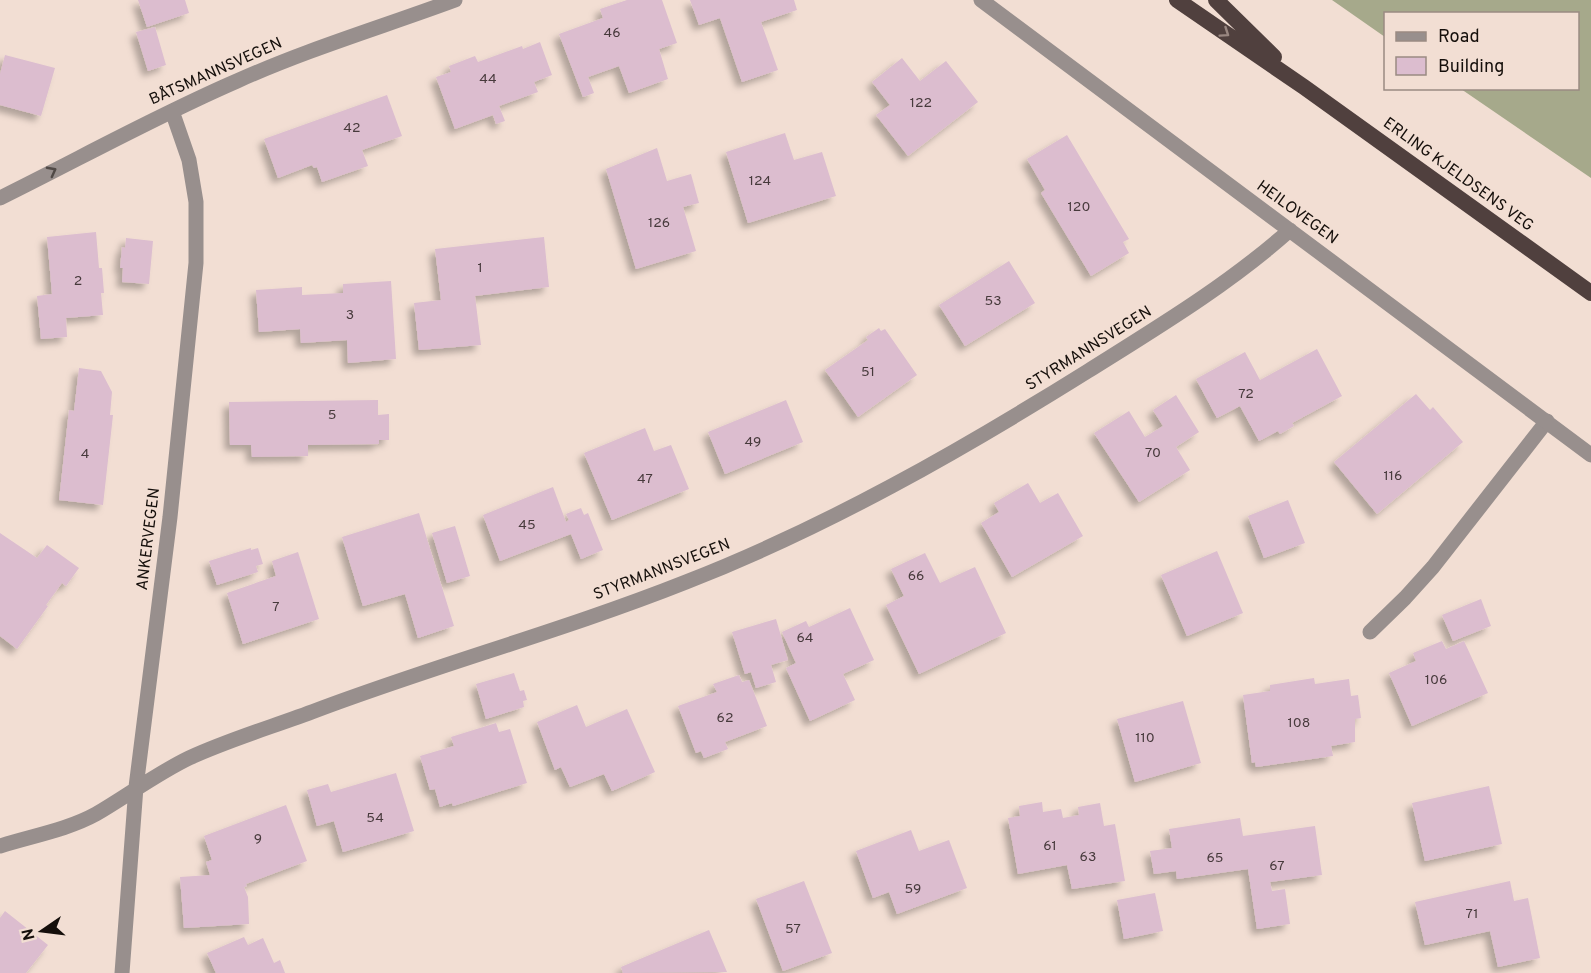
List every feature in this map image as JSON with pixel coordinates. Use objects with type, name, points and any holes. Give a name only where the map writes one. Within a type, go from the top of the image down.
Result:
[{"type":"highway","name":"ERLING KJELDSENS VEG","points":[[1176,0],[1304,87],[1591,293]]},
{"type":"highway","name":"ERLING KJELDSENS VEG","points":[[1216,0],[1304,87]]},
{"type":"street","name":"BÅTSMANNSVEGEN","points":[[0,198],[125,133],[289,59],[454,0]]},
{"type":"street","name":"HEILOVEGEN","points":[[981,0],[1591,455]]},
{"type":"street","name":"ANKERVEGEN","points":[[122,973],[136,787],[171,506],[196,263],[196,202],[189,160],[172,111]]},
{"type":"street","name":"STYRMANNSVEGEN","points":[[0,846],[94,815],[136,787],[192,757],[349,698],[642,599],[761,551],[816,525],[937,461],[1060,389],[1220,287],[1258,259],[1290,231]]},
{"type":"street","points":[[1370,632],[1433,567],[1547,421]]},
{"type":"green space","points":[[1332,0],[1591,0],[1591,178],[1462,90],[1579,90],[1579,12],[1384,12],[1384,36]]},
{"type":"building","points":[[138,0],[185,0],[189,13],[147,27]]},
{"type":"building","points":[[627,0],[662,0],[677,43],[659,49],[668,79],[629,93],[619,66],[588,77],[594,93],[583,97],[559,34],[603,18],[600,9]]},
{"type":"building","points":[[690,0],[794,0],[797,10],[761,22],[778,70],[742,82],[720,18],[699,25]]},
{"type":"building","points":[[155,27],[166,65],[148,71],[136,32]]},
{"type":"building","points":[[540,42],[552,75],[534,82],[538,92],[499,106],[505,121],[496,124],[493,115],[455,129],[436,77],[451,72],[449,66],[475,56],[478,62]]},
{"type":"building","points":[[5,55],[55,68],[41,116],[0,105],[0,74]]},
{"type":"building","points":[[902,58],[920,81],[946,61],[978,102],[908,156],[876,115],[890,105],[872,82]]},
{"type":"building","points":[[387,95],[402,136],[362,150],[368,166],[322,182],[317,167],[314,168],[312,165],[278,178],[264,139]]},
{"type":"building","points":[[785,133],[794,160],[822,152],[836,196],[748,223],[726,152]]},
{"type":"building","points":[[1067,135],[1129,239],[1123,242],[1129,253],[1091,276],[1041,193],[1045,190],[1027,159]]},
{"type":"building","points":[[657,148],[667,181],[691,174],[699,203],[683,207],[696,251],[636,269],[606,169]]},
{"type":"building","points":[[96,232],[99,268],[102,268],[103,315],[66,318],[67,337],[41,339],[37,296],[52,294],[47,237]]},
{"type":"building","points":[[544,237],[549,287],[475,296],[481,345],[419,350],[414,303],[441,300],[435,249]]},
{"type":"building","points":[[126,238],[153,241],[149,284],[122,282],[123,268],[120,268],[122,247],[125,248]]},
{"type":"building","points":[[1009,261],[1035,303],[965,346],[939,305]]},
{"type":"building","points":[[391,281],[396,359],[348,363],[347,340],[301,343],[300,329],[259,332],[256,290],[302,287],[302,295],[343,293],[343,284]]},
{"type":"building","points":[[879,328],[881,331],[885,329],[917,375],[858,417],[825,370],[868,340],[866,337]]},
{"type":"building","points":[[1317,349],[1342,396],[1292,423],[1294,426],[1280,434],[1278,431],[1259,441],[1240,406],[1217,418],[1196,379],[1245,352],[1260,380]]},
{"type":"building","points":[[79,368],[101,371],[112,392],[110,415],[113,415],[103,505],[59,500],[69,410],[74,411]]},
{"type":"building","points":[[1416,394],[1430,410],[1433,407],[1463,442],[1377,514],[1334,462]]},
{"type":"building","points":[[1176,395],[1199,432],[1176,447],[1190,470],[1139,502],[1094,433],[1129,411],[1145,437],[1163,426],[1153,410]]},
{"type":"building","points":[[378,400],[378,415],[389,414],[389,440],[379,440],[379,444],[308,445],[308,456],[252,457],[251,445],[230,445],[229,402]]},
{"type":"building","points":[[786,400],[803,442],[725,474],[708,432]]},
{"type":"building","points":[[645,428],[654,451],[671,445],[689,489],[612,520],[584,453]]},
{"type":"building","points":[[1028,483],[1040,503],[1058,493],[1083,536],[1012,577],[981,523],[999,512],[994,503]]},
{"type":"building","points":[[553,487],[566,522],[569,520],[566,514],[581,508],[584,515],[588,513],[603,550],[581,559],[571,534],[500,561],[483,515]]},
{"type":"building","points":[[1288,500],[1305,543],[1264,558],[1248,516]]},
{"type":"building","points":[[419,513],[454,626],[418,638],[405,594],[363,606],[342,537]]},
{"type":"building","points":[[455,526],[470,576],[447,583],[432,533]]},
{"type":"building","points":[[0,533],[37,558],[47,545],[79,568],[66,586],[62,583],[17,649],[0,636]]},
{"type":"building","points":[[251,548],[251,550],[258,548],[263,564],[256,566],[258,572],[217,585],[209,561]]},
{"type":"building","points":[[1217,551],[1243,613],[1187,636],[1161,575]]},
{"type":"building","points":[[298,552],[319,619],[243,644],[227,593],[276,576],[272,561]]},
{"type":"building","points":[[925,553],[940,583],[975,567],[1006,633],[919,674],[886,605],[904,596],[891,569]]},
{"type":"building","points":[[1481,599],[1491,626],[1453,641],[1442,615]]},
{"type":"building","points":[[850,608],[874,660],[843,674],[855,700],[810,721],[786,668],[796,663],[782,632],[806,621],[809,627]]},
{"type":"building","points":[[776,619],[788,660],[771,665],[776,682],[756,688],[751,672],[745,674],[732,632]]},
{"type":"building","points":[[1442,641],[1446,649],[1464,641],[1488,693],[1412,726],[1389,673],[1416,661],[1413,653]]},
{"type":"building","points":[[514,673],[520,691],[524,690],[527,700],[523,701],[524,707],[486,719],[476,684]]},
{"type":"building","points":[[739,675],[742,682],[749,680],[767,726],[725,742],[728,749],[704,758],[701,751],[696,753],[678,706],[717,692],[713,684]]},
{"type":"building","points":[[1314,678],[1315,684],[1349,679],[1351,696],[1358,695],[1361,718],[1355,719],[1355,742],[1331,746],[1333,756],[1256,767],[1255,762],[1252,763],[1243,695],[1270,691],[1270,685]]},
{"type":"building","points":[[1183,701],[1201,763],[1135,782],[1117,719]]},
{"type":"building","points":[[577,705],[586,727],[627,709],[655,772],[612,791],[604,774],[570,787],[561,767],[555,770],[537,722]]},
{"type":"building","points":[[496,723],[499,732],[510,729],[527,783],[453,806],[452,803],[440,807],[435,789],[430,790],[420,756],[454,746],[451,737]]},
{"type":"building","points":[[396,773],[414,831],[343,852],[334,821],[317,826],[307,790],[328,784],[331,792]]},
{"type":"building","points":[[1489,786],[1502,844],[1425,861],[1412,803]]},
{"type":"building","points":[[1042,802],[1043,812],[1061,809],[1063,818],[1079,815],[1078,807],[1100,803],[1104,826],[1115,824],[1125,881],[1072,889],[1067,865],[1018,874],[1008,818],[1020,816],[1019,806]]},
{"type":"building","points":[[286,805],[307,861],[246,884],[247,886],[244,887],[248,897],[249,924],[184,928],[180,877],[210,875],[206,862],[212,860],[204,836]]},
{"type":"building","points":[[1240,818],[1243,836],[1315,826],[1322,875],[1270,882],[1272,891],[1285,889],[1290,924],[1257,929],[1248,869],[1177,879],[1176,871],[1154,874],[1150,851],[1172,848],[1169,829]]},
{"type":"building","points":[[911,830],[919,851],[949,840],[967,888],[897,914],[889,892],[873,898],[856,851]]},
{"type":"building","points":[[804,881],[832,953],[783,971],[756,899]]},
{"type":"building","points":[[1510,881],[1514,901],[1528,898],[1540,958],[1498,967],[1490,931],[1425,945],[1415,902]]},
{"type":"building","points":[[1155,893],[1163,931],[1124,939],[1117,900]]},
{"type":"building","points":[[5,911],[48,945],[26,973],[0,973],[0,918]]},
{"type":"building","points":[[709,930],[727,972],[623,973],[621,967]]},
{"type":"building","points":[[244,937],[248,945],[263,938],[274,963],[280,960],[285,973],[216,973],[207,953]]}]
